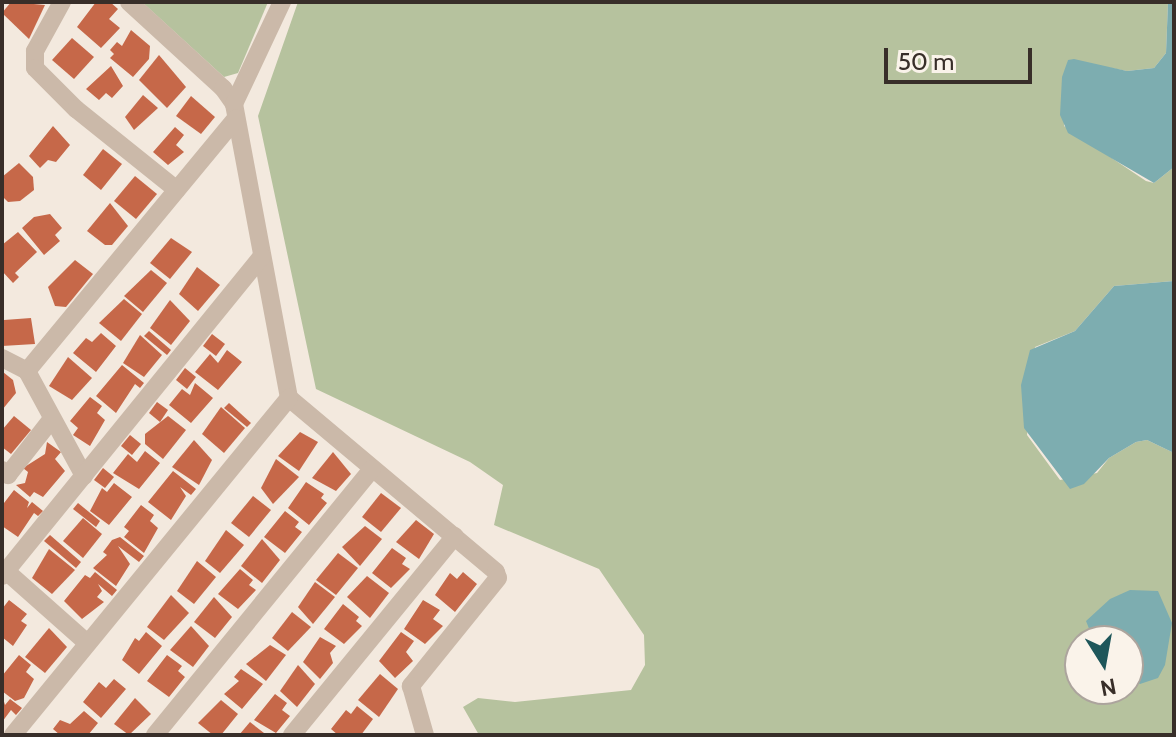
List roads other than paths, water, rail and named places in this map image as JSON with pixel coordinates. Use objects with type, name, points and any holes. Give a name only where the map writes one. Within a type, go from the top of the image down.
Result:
[{"type":"street","points":[[62,2],[35,51],[35,68],[76,109],[177,190]]},
{"type":"street","points":[[129,2],[223,88],[235,111],[289,398],[455,536],[498,578],[411,686],[425,735]]},
{"type":"street","points":[[27,371],[177,190],[235,111],[282,2]]},
{"type":"street","points":[[86,642],[4,574],[262,256]]},
{"type":"street","points":[[2,358],[27,371],[84,476]]},
{"type":"street","points":[[13,735],[86,642],[289,398]]},
{"type":"street","points":[[2,470],[8,475],[51,420]]},
{"type":"street","points":[[155,735],[372,469]]},
{"type":"street","points":[[292,735],[455,536]]},
{"type":"water","points":[[1168,2],[1174,2],[1174,167],[1154,183],[1068,133],[1060,115],[1062,77],[1068,60],[1074,59],[1127,71],[1154,68],[1166,53]]},
{"type":"water","points":[[1174,281],[1174,453],[1147,440],[1136,442],[1109,458],[1084,484],[1070,489],[1024,428],[1021,385],[1030,350],[1075,331],[1114,286]]},
{"type":"water","points":[[1130,590],[1158,591],[1172,623],[1165,665],[1158,678],[1144,683],[1144,625],[1088,625],[1086,621],[1110,599]]}]
